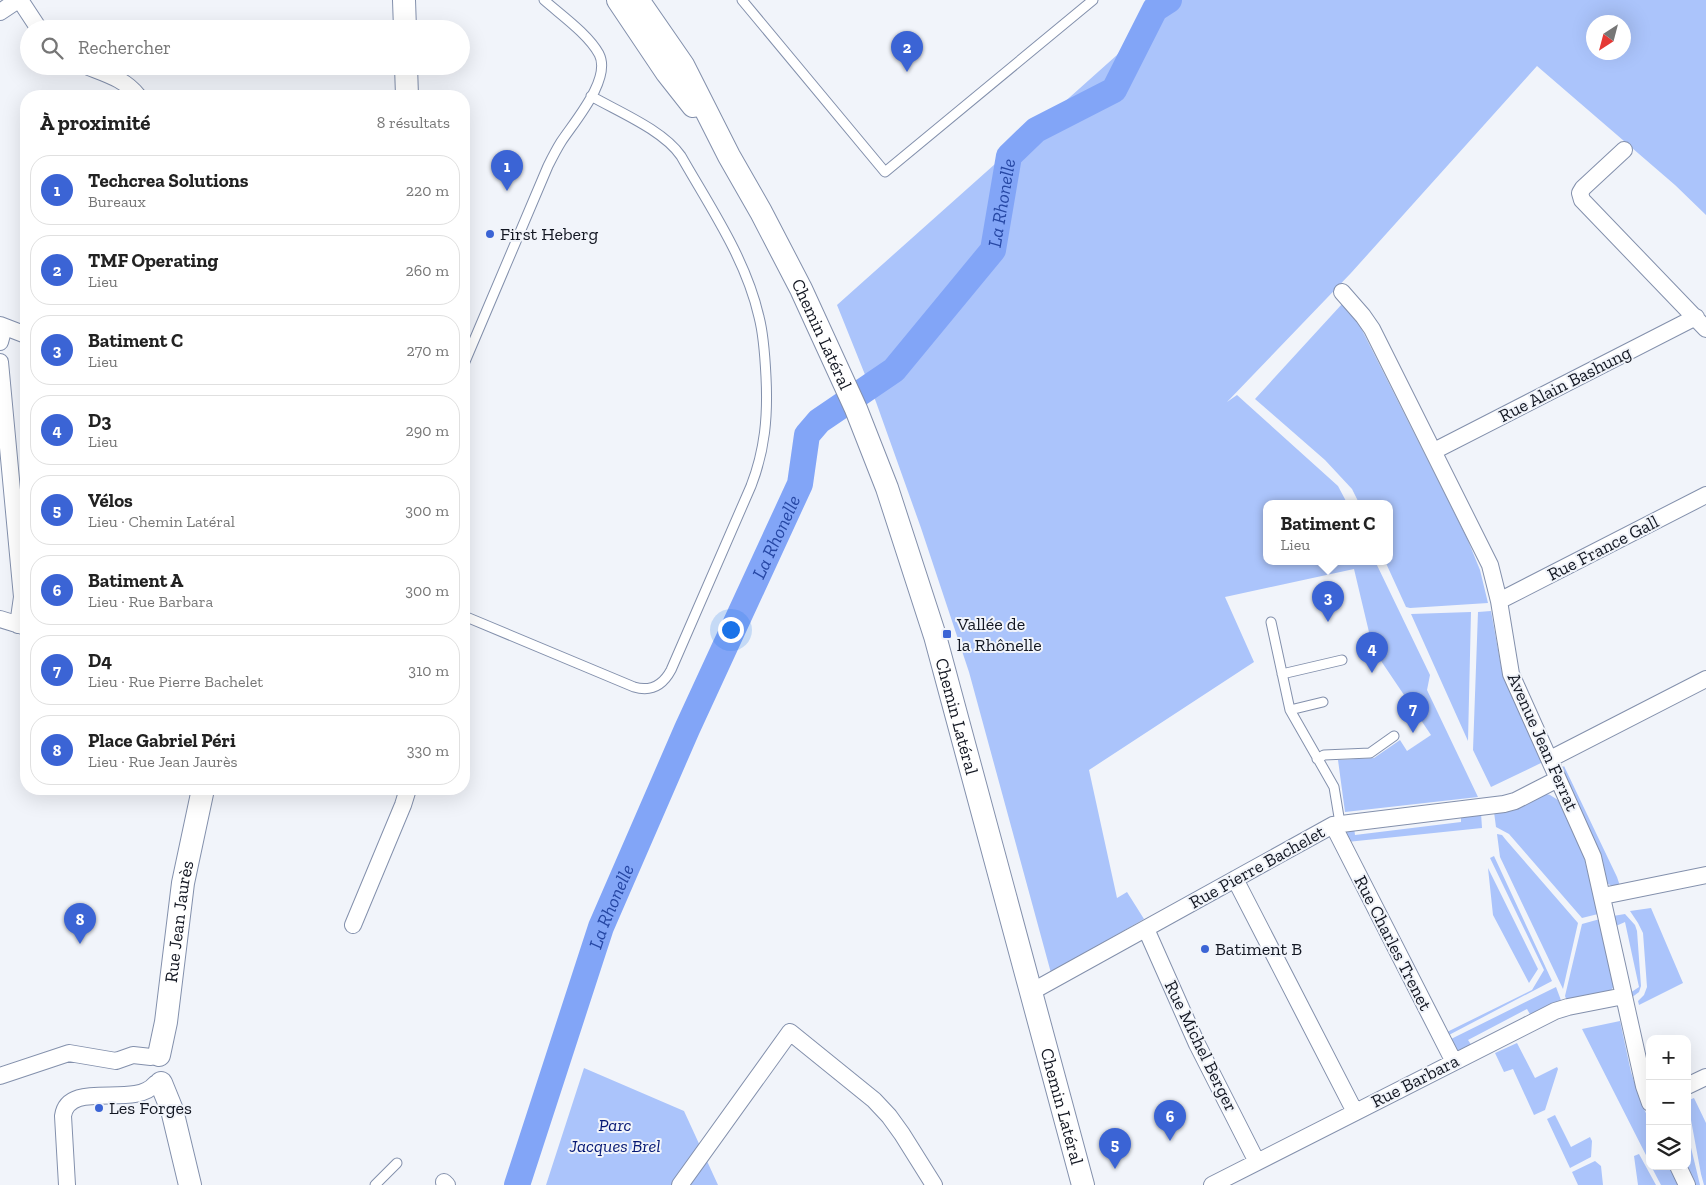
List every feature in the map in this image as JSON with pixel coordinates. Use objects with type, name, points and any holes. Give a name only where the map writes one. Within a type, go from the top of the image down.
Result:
[{"type":"street","points":[[0,12],[19,0],[33,20]]},
{"type":"street","points":[[404,0],[405,20]]},
{"type":"street","name":"Chemin Latéral","points":[[618,0],[667,73],[729,156]]},
{"type":"street","name":"Chemin Latéral","points":[[638,0],[682,65],[787,263],[838,369],[890,496],[935,636],[1083,1185]]},
{"type":"street","points":[[107,75],[134,90]]},
{"type":"street","points":[[406,75],[407,90]]},
{"type":"street","points":[[1624,150],[1583,188],[1580,193],[1582,200],[1701,323]]},
{"type":"street","name":"Avenue Jean Ferrat","points":[[1342,292],[1372,329],[1487,557],[1499,601],[1511,674],[1590,849],[1603,896],[1646,1092]]},
{"type":"street","name":"Rue Alain Bashung","points":[[1434,451],[1701,323]]},
{"type":"street","points":[[1,331],[20,334]]},
{"type":"street","points":[[0,362],[20,576]]},
{"type":"street","name":"Rue France Gall","points":[[1499,601],[1706,495]]},
{"type":"street","points":[[0,619],[20,625]]},
{"type":"street","points":[[1550,759],[1706,678]]},
{"type":"street","name":"Rue Pierre Bachelet","points":[[1031,992],[1336,824],[1504,804],[1515,801],[1558,779]]},
{"type":"street","name":"Rue Jean Jaurès","points":[[190,1185],[172,1110],[158,1084],[164,1079],[163,1057],[155,1056],[166,1022],[183,882],[202,795]]},
{"type":"street","points":[[354,925],[406,795]]},
{"type":"street","name":"Rue Charles Trenet","points":[[1336,824],[1454,1062]]},
{"type":"street","points":[[1603,896],[1706,875]]},
{"type":"street","points":[[1235,878],[1355,1112]]},
{"type":"street","name":"Rue Michel Berger","points":[[1146,929],[1197,1044],[1257,1162]]},
{"type":"street","name":"Rue Barbara","points":[[1212,1185],[1555,1011],[1624,996]]},
{"type":"street","points":[[680,1185],[790,1032],[874,1100],[902,1134],[934,1185]]},
{"type":"street","points":[[0,1076],[69,1053],[116,1060],[133,1055],[155,1056]]},
{"type":"street","points":[[1691,1084],[1706,1077]]},
{"type":"street","points":[[67,1185],[63,1116],[68,1103],[81,1097],[120,1095],[146,1091],[158,1084]]},
{"type":"street","points":[[1680,1170],[1687,1185]]},
{"type":"lane","points":[[470,350],[550,161],[591,96],[601,71],[599,55],[584,36],[544,0]]},
{"type":"lane","points":[[742,0],[885,172],[1093,0]]},
{"type":"lane","points":[[470,619],[634,687],[646,689],[657,687],[672,670],[751,486],[766,434],[767,404],[763,341],[757,307],[743,269],[681,156],[673,145],[660,135],[591,96]]},
{"type":"lane","points":[[1271,622],[1290,710],[1334,787],[1336,824]]},
{"type":"lane","points":[[1282,674],[1342,660]]},
{"type":"lane","points":[[1290,710],[1323,702]]},
{"type":"lane","points":[[1317,759],[1324,755],[1370,753],[1394,736]]},
{"type":"lane","points":[[375,1185],[397,1163]]},
{"type":"green space","points":[[1161,0],[1706,0],[1706,215],[1675,185],[1537,66],[1351,273],[1227,402],[1237,395],[1338,486],[1345,500],[1263,500],[1263,565],[1377,565],[1430,675],[1427,690],[1478,797],[1345,812],[1338,760],[1374,758],[1400,740],[1407,751],[1431,735],[1373,649],[1354,569],[1225,597],[1254,662],[1089,770],[1117,898],[1127,892],[1144,919],[1051,973],[969,672],[921,528],[876,402],[837,305],[1117,55]]},
{"type":"green space","points":[[1342,304],[1360,326],[1467,538],[1480,570],[1488,603],[1406,607],[1387,565],[1393,565],[1393,500],[1358,500],[1352,489],[1325,460],[1255,399]]},
{"type":"green space","points":[[1491,611],[1503,677],[1543,762],[1491,787],[1473,750],[1478,612]]},
{"type":"green space","points":[[1471,612],[1468,741],[1411,614]]},
{"type":"green space","points":[[1564,766],[1620,886],[1613,887],[1607,883],[1561,769]]},
{"type":"green space","points":[[1543,793],[1558,800],[1584,857],[1598,914],[1582,918],[1509,834],[1496,827],[1494,812],[1512,811]]},
{"type":"green space","points":[[1481,813],[1482,828],[1347,842],[1346,835],[1348,829],[1354,827],[1355,835],[1461,822],[1461,815]]},
{"type":"green space","points":[[1497,834],[1502,835],[1578,923],[1563,989],[1500,857]]},
{"type":"green space","points":[[1494,856],[1552,981],[1447,1036],[1445,1033],[1532,990],[1544,970],[1490,858]]},
{"type":"green space","points":[[1488,868],[1538,969],[1529,983],[1493,915]]},
{"type":"green space","points":[[1651,908],[1683,983],[1639,1005],[1638,1001],[1644,995],[1647,987],[1643,933],[1630,911]]},
{"type":"green space","points":[[1625,914],[1635,925],[1637,931],[1641,986],[1639,992],[1631,998],[1630,993],[1639,987],[1625,922],[1616,926],[1613,916]]},
{"type":"green space","points":[[1600,919],[1614,986],[1610,992],[1567,1001],[1565,996],[1582,924]]},
{"type":"green space","points":[[1556,987],[1562,1003],[1531,1016],[1527,1009],[1468,1040],[1472,1046],[1459,1051],[1453,1048],[1449,1040]]},
{"type":"green space","points":[[1620,1021],[1631,1072],[1646,1113],[1646,1155],[1582,1029]]},
{"type":"green space","points":[[1517,1043],[1535,1078],[1557,1067],[1558,1069],[1545,1110],[1534,1115],[1513,1069],[1504,1072],[1495,1053]]},
{"type":"green space","name":"Parc Jacques Brel","points":[[584,1068],[684,1111],[718,1185],[546,1185]]},
{"type":"green space","points":[[1694,1098],[1706,1123],[1706,1185],[1704,1185],[1701,1174],[1691,1120],[1691,1099]]},
{"type":"green space","points":[[1555,1115],[1571,1147],[1590,1137],[1592,1141],[1591,1157],[1570,1168],[1547,1119]]},
{"type":"green space","points":[[1691,1148],[1700,1185],[1694,1185],[1688,1170],[1691,1170]]},
{"type":"green space","points":[[1639,1154],[1646,1170],[1656,1185],[1638,1185],[1634,1156]]},
{"type":"green space","points":[[1595,1161],[1601,1166],[1603,1185],[1578,1185],[1572,1172]]},
{"type":"green space","points":[[1653,1170],[1672,1170],[1679,1185],[1661,1185]]},
{"type":"waterway","name":"La Rhonelle","points":[[517,1185],[601,927],[687,729],[800,484],[807,435],[819,421],[894,370],[993,250],[1009,156],[1036,130],[1114,90],[1155,9],[1169,0]]},
{"type":"place","name":"TMF Operating","points":[[907,72]]},
{"type":"place","name":"Techcrea Solutions","points":[[507,191]]},
{"type":"place","name":"First Heberg","points":[[490,234]]},
{"type":"place","name":"Batiment C","points":[[1328,622]]},
{"type":"place","name":"Vallée de la Rhônelle","points":[[947,634]]},
{"type":"place","name":"D3","points":[[1372,673]]},
{"type":"place","name":"D4","points":[[1413,733]]},
{"type":"place","name":"Place Gabriel Péri","points":[[80,944]]},
{"type":"place","name":"Batiment B","points":[[1205,949]]},
{"type":"place","name":"Les Forges","points":[[99,1108]]},
{"type":"place","name":"Batiment A","points":[[1170,1141]]},
{"type":"place","name":"Vélos","points":[[1115,1169]]}]
